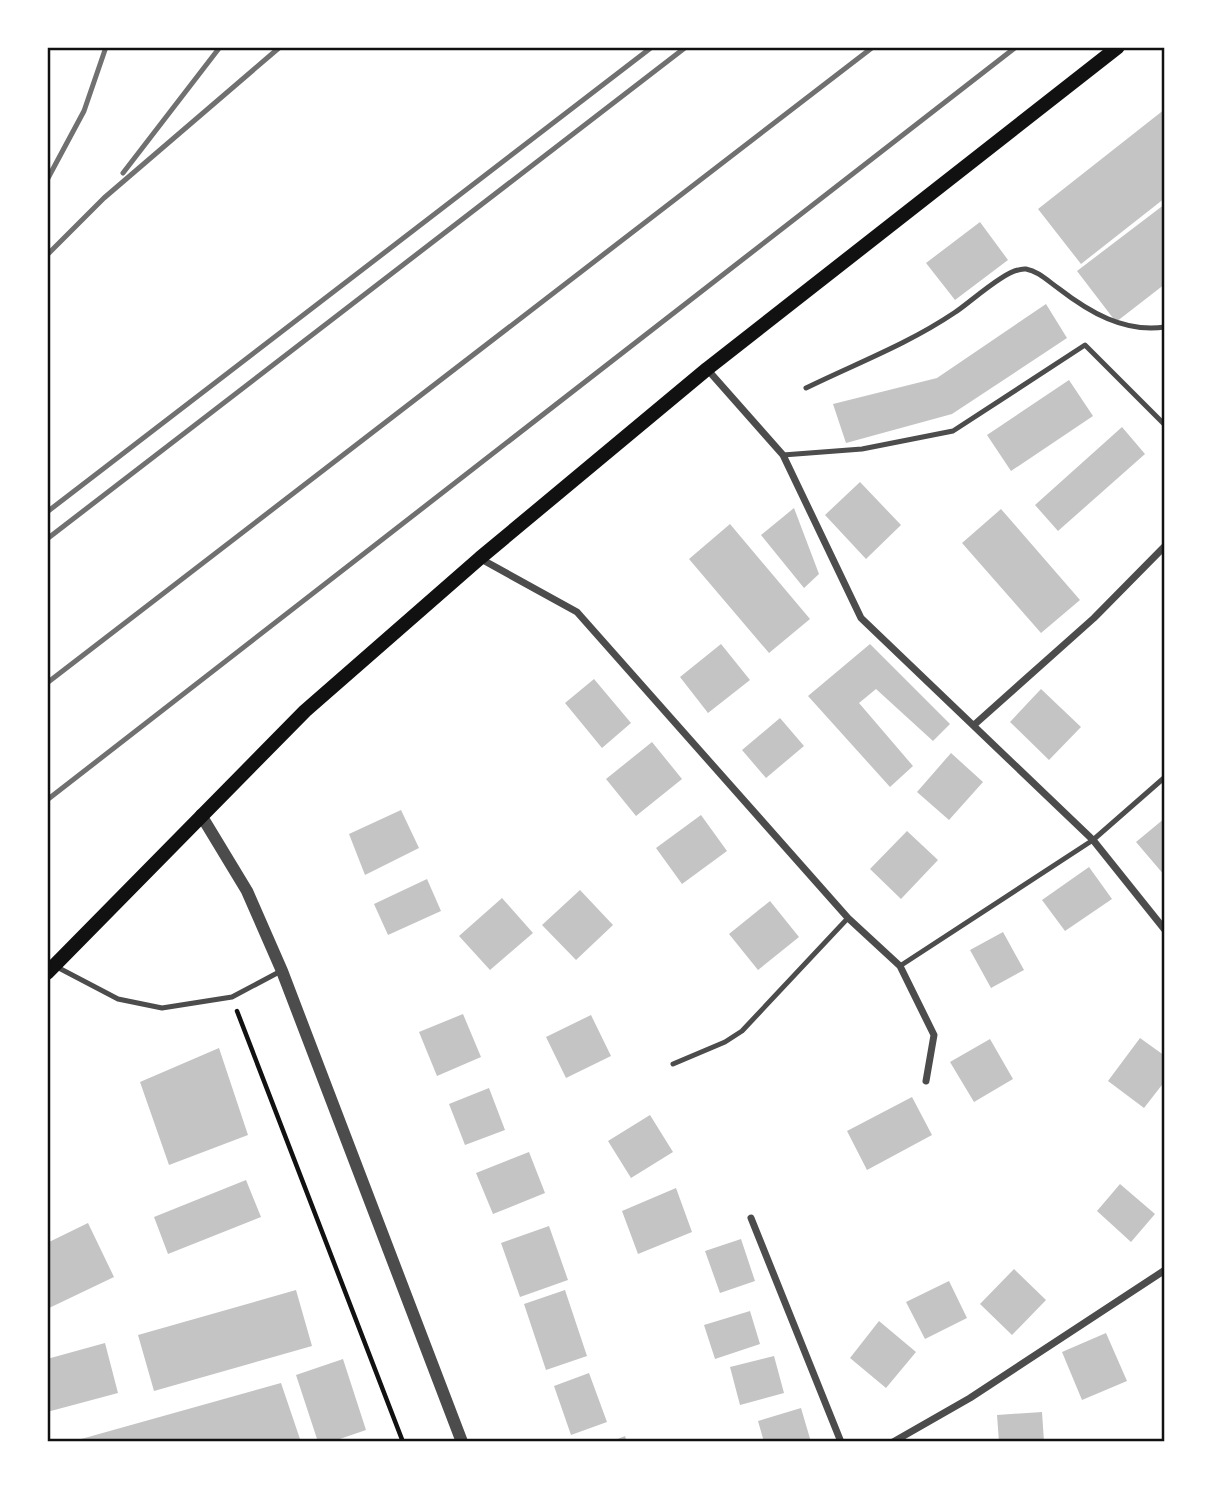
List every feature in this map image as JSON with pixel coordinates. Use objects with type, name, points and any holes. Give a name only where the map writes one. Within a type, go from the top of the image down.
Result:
[{"type":"main road","points":[[51,970],[305,711],[480,558],[707,369],[1119,47]]},
{"type":"street","points":[[707,369],[783,456],[861,618],[1093,840],[1165,930]]},
{"type":"street","points":[[974,725],[1094,618],[1165,545]]},
{"type":"street","points":[[480,558],[577,612],[848,918],[900,967],[934,1035],[926,1081]]},
{"type":"street","points":[[201,815],[247,891],[282,971],[461,1442]]},
{"type":"street","points":[[751,1218],[841,1442]]},
{"type":"street","points":[[892,1442],[970,1398],[1165,1270]]},
{"type":"lane","points":[[806,388],[927,329],[953,314],[1011,272],[1024,269],[1039,274],[1083,307],[1111,321],[1150,329],[1165,327]]},
{"type":"lane","points":[[783,456],[862,449],[953,431],[1085,345],[1165,425]]},
{"type":"lane","points":[[900,967],[1093,840],[1165,777]]},
{"type":"lane","points":[[673,1064],[725,1042],[742,1031],[848,918]]},
{"type":"lane","points":[[51,970],[118,999],[162,1008],[232,997],[282,971]]},
{"type":"path","points":[[232,997],[403,1442]]},
{"type":"building","points":[[1165,109],[1165,198],[1081,264],[1038,209]]},
{"type":"building","points":[[1165,204],[1165,284],[1116,322],[1077,271]]},
{"type":"building","points":[[980,222],[1008,260],[955,300],[926,263]]},
{"type":"building","points":[[1046,304],[1067,338],[952,414],[846,443],[833,404],[937,378]]},
{"type":"building","points":[[1069,380],[1093,416],[1011,471],[987,435]]},
{"type":"building","points":[[1122,427],[1145,454],[1058,531],[1035,505]]},
{"type":"building","points":[[860,482],[901,525],[866,559],[825,515]]},
{"type":"building","points":[[794,508],[819,574],[804,588],[761,535]]},
{"type":"building","points":[[1001,509],[1080,600],[1041,633],[962,543]]},
{"type":"building","points":[[730,524],[810,619],[769,653],[689,559]]},
{"type":"building","points":[[721,644],[750,680],[708,713],[680,677]]},
{"type":"building","points":[[870,644],[950,724],[933,741],[876,689],[859,703],[913,766],[890,787],[808,696]]},
{"type":"building","points":[[594,679],[631,723],[602,748],[565,703]]},
{"type":"building","points":[[1041,689],[1081,727],[1049,760],[1010,722]]},
{"type":"building","points":[[780,718],[804,746],[766,778],[742,750]]},
{"type":"building","points":[[652,742],[682,779],[636,816],[606,779]]},
{"type":"building","points":[[951,753],[983,782],[949,820],[917,792]]},
{"type":"building","points":[[401,810],[419,848],[365,875],[349,834]]},
{"type":"building","points":[[701,815],[727,851],[682,884],[656,848]]},
{"type":"building","points":[[1165,818],[1165,876],[1136,842]]},
{"type":"building","points":[[907,831],[938,860],[901,899],[870,869]]},
{"type":"building","points":[[1089,867],[1112,899],[1065,931],[1042,900]]},
{"type":"building","points":[[427,879],[441,911],[388,935],[374,904]]},
{"type":"building","points":[[580,890],[613,925],[576,960],[542,925]]},
{"type":"building","points":[[502,898],[533,933],[490,970],[459,936]]},
{"type":"building","points":[[770,901],[799,937],[758,970],[729,934]]},
{"type":"building","points":[[1003,932],[1024,970],[991,988],[970,950]]},
{"type":"building","points":[[463,1014],[481,1057],[437,1076],[419,1032]]},
{"type":"building","points":[[591,1015],[611,1056],[566,1078],[546,1037]]},
{"type":"building","points":[[1140,1038],[1165,1056],[1165,1081],[1144,1108],[1108,1081]]},
{"type":"building","points":[[990,1039],[1013,1079],[974,1102],[950,1062]]},
{"type":"building","points":[[219,1048],[248,1135],[169,1165],[140,1082]]},
{"type":"building","points":[[489,1088],[505,1130],[465,1145],[449,1104]]},
{"type":"building","points":[[912,1097],[932,1135],[867,1170],[847,1131]]},
{"type":"building","points":[[650,1115],[673,1152],[631,1178],[608,1141]]},
{"type":"building","points":[[529,1152],[545,1193],[493,1214],[476,1173]]},
{"type":"building","points":[[246,1180],[261,1217],[168,1254],[154,1217]]},
{"type":"building","points":[[1120,1184],[1155,1214],[1131,1242],[1097,1211]]},
{"type":"building","points":[[676,1188],[692,1232],[638,1254],[622,1211]]},
{"type":"building","points":[[88,1223],[114,1277],[47,1309],[47,1243]]},
{"type":"building","points":[[549,1226],[568,1280],[520,1297],[501,1243]]},
{"type":"building","points":[[741,1239],[755,1281],[720,1293],[705,1251]]},
{"type":"building","points":[[1014,1269],[1046,1300],[1012,1335],[980,1304]]},
{"type":"building","points":[[949,1281],[967,1318],[925,1339],[906,1302]]},
{"type":"building","points":[[296,1290],[312,1346],[154,1391],[138,1335]]},
{"type":"building","points":[[565,1290],[587,1356],[546,1370],[524,1304]]},
{"type":"building","points":[[750,1311],[760,1344],[715,1359],[704,1325]]},
{"type":"building","points":[[879,1321],[916,1352],[886,1388],[850,1358]]},
{"type":"building","points":[[1106,1333],[1127,1381],[1082,1400],[1062,1352]]},
{"type":"building","points":[[105,1343],[118,1393],[47,1412],[47,1359]]},
{"type":"building","points":[[774,1356],[784,1393],[740,1405],[730,1367]]},
{"type":"building","points":[[343,1359],[366,1430],[331,1442],[318,1442],[296,1375]]},
{"type":"building","points":[[589,1373],[607,1422],[571,1435],[554,1386]]},
{"type":"building","points":[[281,1383],[301,1442],[74,1442],[74,1441]]},
{"type":"building","points":[[801,1408],[811,1442],[764,1442],[758,1421]]},
{"type":"building","points":[[1042,1412],[1044,1442],[999,1442],[997,1415]]},
{"type":"building","points":[[625,1436],[627,1442],[610,1442]]},
{"type":"railway","points":[[47,180],[84,111],[106,47]]},
{"type":"railway","points":[[123,173],[220,47]]},
{"type":"railway","points":[[47,255],[104,198],[280,47]]},
{"type":"railway","points":[[47,512],[652,47]]},
{"type":"railway","points":[[47,539],[686,47]]},
{"type":"railway","points":[[47,683],[873,47]]},
{"type":"railway","points":[[47,800],[1016,47]]}]
